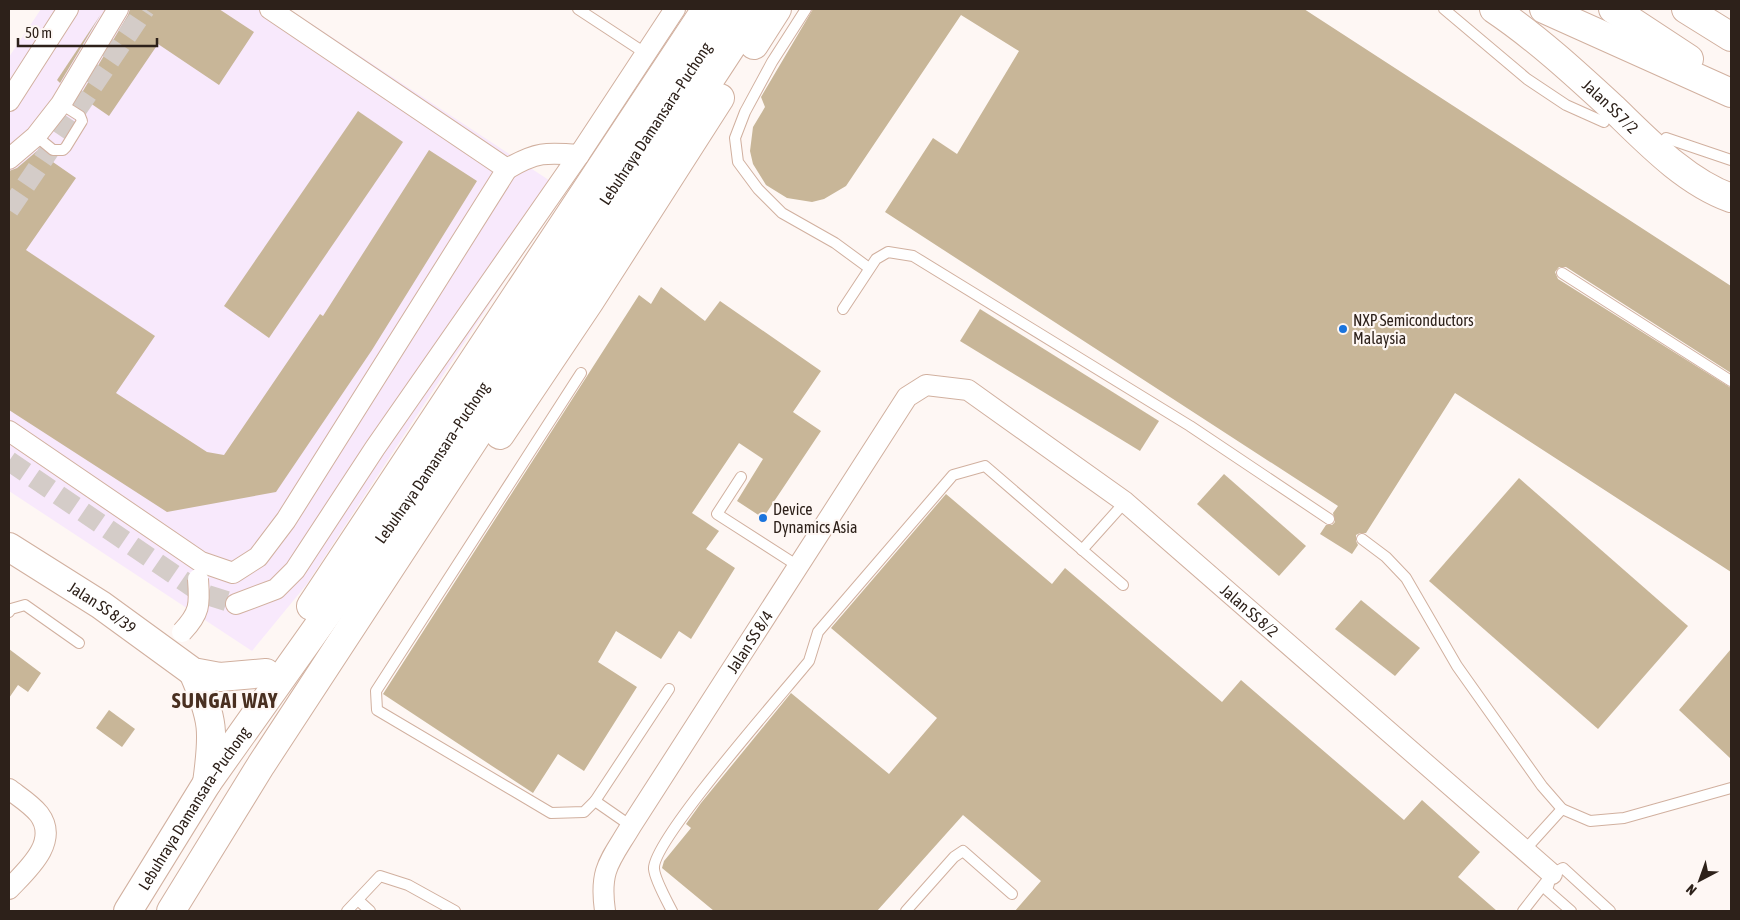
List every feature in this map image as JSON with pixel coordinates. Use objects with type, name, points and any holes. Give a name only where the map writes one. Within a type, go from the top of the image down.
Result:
[{"type":"main road","points":[[235,744],[242,715],[266,673],[706,9]]},
{"type":"main road","name":"Lebuhraya Damansara–Puchong","points":[[171,911],[426,493],[730,9]]},
{"type":"main road","name":"Lebuhraya Damansara–Puchong","points":[[128,911],[207,783],[426,493],[756,9]]},
{"type":"main road","points":[[261,765],[289,740],[311,714],[344,666],[590,301],[778,9]]},
{"type":"main road","name":"Jalan SS 7/2","points":[[1494,9],[1516,24],[1592,90],[1660,153],[1713,192],[1731,198]]},
{"type":"main road","points":[[1544,9],[1731,93]]},
{"type":"main road","points":[[1613,9],[1731,88]]},
{"type":"main road","points":[[1686,9],[1731,37]]},
{"type":"main road","points":[[1712,9],[1731,30]]},
{"type":"main road","name":"Jalan SS 8/39","points":[[9,547],[100,605],[174,642],[192,672],[208,705],[212,724],[212,745],[207,783]]},
{"type":"main road","name":"Jalan SS 8/39","points":[[192,672],[220,677],[266,673]]},
{"type":"street","points":[[9,101],[68,9]]},
{"type":"street","points":[[9,159],[36,136],[61,104],[118,9]]},
{"type":"street","points":[[270,9],[507,169]]},
{"type":"street","points":[[236,604],[276,589],[295,570],[375,448],[579,155],[675,9]]},
{"type":"street","points":[[9,431],[200,570],[233,573],[258,557],[286,520],[507,169],[528,156],[550,152],[579,155]]},
{"type":"street","name":"Jalan SS 8/2","points":[[926,385],[968,390],[1125,502],[1552,874]]},
{"type":"street","name":"Jalan SS 8/4","points":[[605,911],[602,888],[605,870],[631,826],[907,397],[926,385]]},
{"type":"street","points":[[174,642],[194,620],[200,604],[200,570]]},
{"type":"street","points":[[9,789],[38,814],[46,827],[45,842],[36,860],[9,889]]},
{"type":"lane","points":[[578,9],[646,53]]},
{"type":"lane","points":[[806,9],[772,62],[744,112],[735,138],[738,162],[758,189],[782,212],[835,243],[869,268]]},
{"type":"lane","points":[[1444,9],[1527,79],[1566,105],[1604,122]]},
{"type":"lane","points":[[36,136],[53,150],[63,150],[66,147],[82,121],[80,116],[61,104]]},
{"type":"lane","points":[[1666,138],[1731,160]]},
{"type":"lane","points":[[843,309],[876,259],[888,252],[913,256],[1190,426],[1330,519]]},
{"type":"lane","points":[[1562,273],[1731,381]]},
{"type":"lane","points":[[581,373],[376,691],[377,710],[551,813],[584,812],[595,801],[669,689]]},
{"type":"lane","points":[[672,911],[654,869],[657,853],[676,823],[809,661],[818,632],[953,475],[985,466],[1123,585]]},
{"type":"lane","points":[[741,477],[717,514],[798,566]]},
{"type":"lane","points":[[1082,550],[1125,502]]},
{"type":"lane","points":[[1362,540],[1386,557],[1406,578],[1457,666],[1542,786],[1562,809],[1590,821],[1624,818],[1731,788]]},
{"type":"lane","points":[[9,612],[11,609],[25,605],[79,643]]},
{"type":"lane","points":[[595,801],[631,826]]},
{"type":"lane","points":[[1524,851],[1562,809]]},
{"type":"lane","points":[[906,911],[954,857],[963,851],[1012,894]]},
{"type":"lane","points":[[1523,911],[1552,874],[1563,868],[1610,911]]},
{"type":"lane","points":[[1552,874],[1547,890],[1571,911]]},
{"type":"lane","points":[[347,911],[380,876],[408,885],[455,911]]},
{"type":"lane","points":[[358,900],[370,911]]},
{"type":"shaded area","points":[[41,9],[289,9],[564,190],[307,584],[252,651],[9,491],[9,57]]},
{"type":"building","points":[[130,9],[219,9],[254,32],[219,85],[158,44],[109,116],[80,96]]},
{"type":"building","name":"NXP Semiconductors Malaysia","points":[[813,9],[1304,9],[1731,286],[1731,373],[1566,267],[1559,267],[1555,272],[1558,279],[1731,388],[1731,572],[1455,393],[1366,533],[1356,535],[1358,545],[1352,554],[1320,534],[1326,525],[1332,525],[1335,522],[1333,513],[1338,506],[885,212],[933,138],[957,154],[1019,51],[961,15],[846,186],[824,199],[812,202],[787,198],[766,185],[753,164],[750,151],[753,127],[765,107],[761,97]]},
{"type":"building","points":[[101,14],[60,83],[57,80]]},
{"type":"building","points":[[358,111],[403,142],[269,338],[224,306]]},
{"type":"building","points":[[429,150],[477,181],[372,350],[276,492],[167,512],[9,410],[9,171],[17,168],[37,151],[76,178],[26,250],[155,336],[116,393],[207,452],[224,455],[320,314],[323,316]]},
{"type":"building","points":[[661,287],[705,321],[720,301],[821,371],[793,412],[821,431],[763,518],[737,501],[763,459],[739,443],[692,513],[719,531],[706,549],[735,568],[691,639],[679,631],[661,659],[616,631],[598,662],[637,687],[584,771],[558,754],[533,793],[383,694],[639,295],[651,304]]},
{"type":"building","points":[[980,309],[1159,421],[1140,451],[960,341]]},
{"type":"building","points":[[1224,474],[1306,546],[1279,576],[1197,504]]},
{"type":"building","points":[[1519,478],[1688,626],[1598,729],[1429,581]]},
{"type":"building","points":[[946,494],[1052,584],[1065,568],[1222,702],[1241,680],[1404,820],[1422,800],[1480,852],[1458,877],[1497,911],[1015,911],[1041,881],[963,815],[877,911],[714,911],[662,868],[664,861],[691,828],[686,824],[701,803],[791,693],[889,774],[937,718],[831,628]]},
{"type":"building","points":[[1361,600],[1420,648],[1395,676],[1335,629]]},
{"type":"building","points":[[9,649],[41,673],[28,692],[18,685],[9,698]]},
{"type":"building","points":[[1731,649],[1731,759],[1679,710]]},
{"type":"building","points":[[109,710],[135,729],[122,747],[96,728]]},
{"type":"tunnel","points":[[9,210],[145,9]]},
{"type":"tunnel","points":[[9,461],[201,593],[236,604]]},
{"type":"place","name":"NXP Semiconductors Malaysia","points":[[1343,329]]},
{"type":"place","name":"Device Dynamics Asia","points":[[763,518]]},
{"type":"district","name":"SUNGAI WAY","points":[[225,700]]}]
